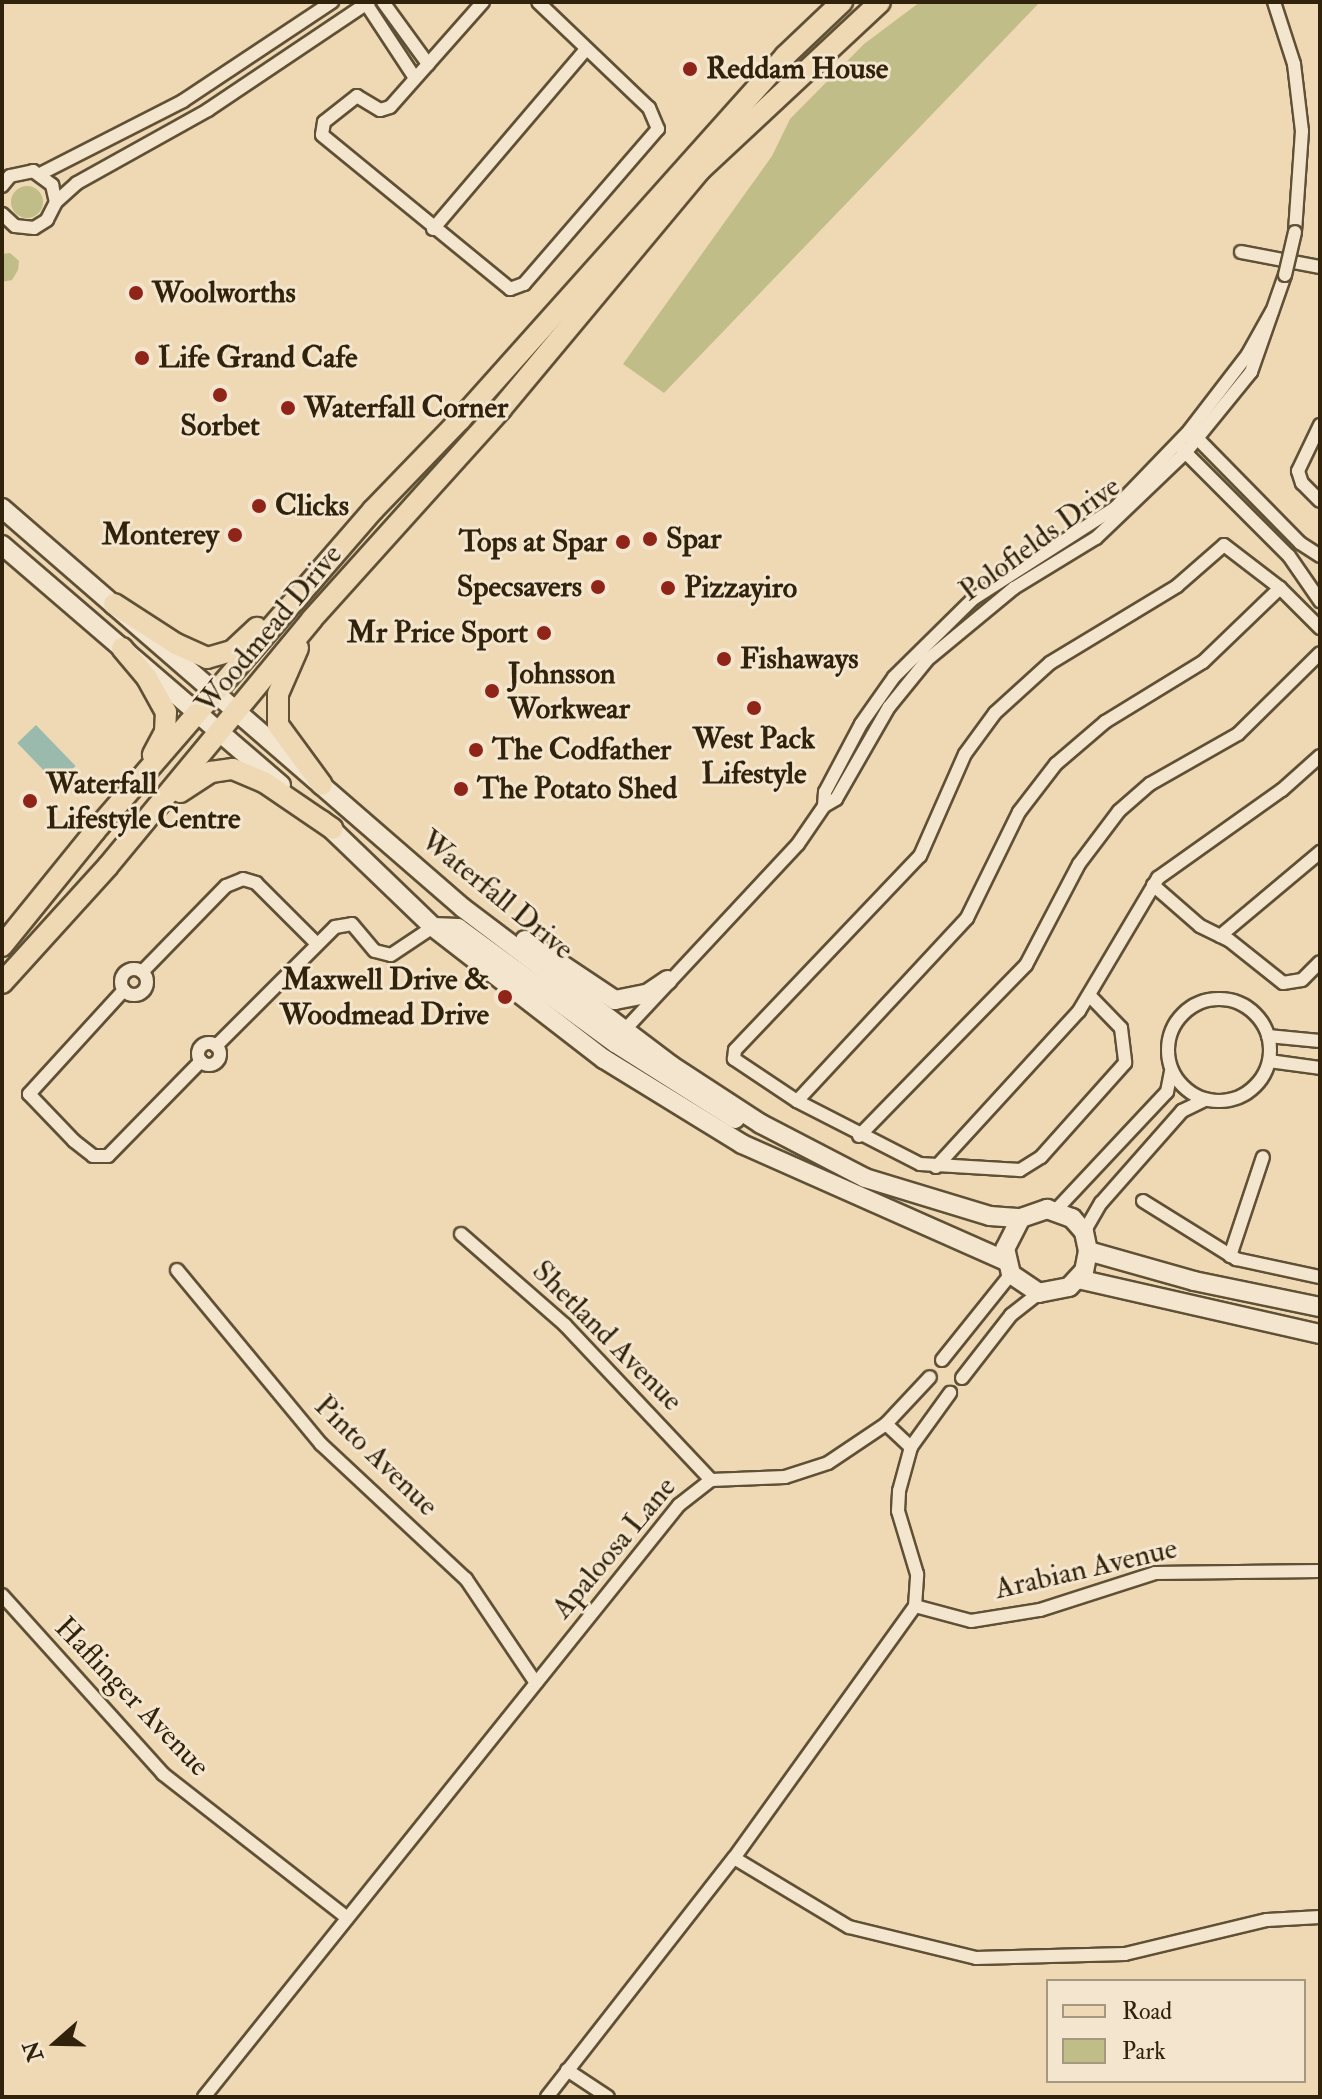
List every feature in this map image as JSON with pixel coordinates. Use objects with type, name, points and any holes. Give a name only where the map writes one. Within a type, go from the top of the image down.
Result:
[{"type":"main road","name":"Woodmead Drive","points":[[2,946],[95,831],[216,696],[293,601],[785,56],[842,2]]},
{"type":"main road","name":"Woodmead Drive","points":[[2,983],[108,866],[221,733],[312,619],[501,409],[700,170],[880,2]]},
{"type":"main road","name":"Waterfall Drive","points":[[2,508],[463,908],[613,1045],[865,1178],[963,1211],[1021,1218]]},
{"type":"main road","name":"Waterfall Drive","points":[[2,545],[333,829],[433,927],[613,1045],[778,1162],[1008,1267]]},
{"type":"main road","points":[[114,604],[176,644],[207,658],[232,651],[293,601]]},
{"type":"main road","points":[[312,619],[282,682],[276,711],[281,734],[322,785]]},
{"type":"main road","points":[[95,831],[165,732],[163,703],[122,648]]},
{"type":"main road","points":[[108,866],[168,802],[220,770],[248,773],[333,829]]},
{"type":"main road","points":[[463,908],[483,913],[615,1000],[635,999],[668,980]]},
{"type":"main road","points":[[1056,1210],[1084,1232],[1088,1251],[1078,1279],[1057,1292],[1039,1293],[1008,1267],[1007,1237],[1021,1218],[1056,1210]]},
{"type":"main road","points":[[1088,1251],[1194,1281],[1320,1307]]},
{"type":"main road","points":[[1078,1279],[1320,1334]]},
{"type":"street","points":[[40,174],[183,101],[332,2]]},
{"type":"street","points":[[383,2],[428,64]]},
{"type":"street","points":[[483,2],[385,110],[362,96],[352,98],[324,122],[322,135],[504,287],[520,287],[657,132],[658,122],[649,108],[538,2]]},
{"type":"street","name":"Polofields Drive","points":[[613,1045],[668,980],[798,844],[824,806],[836,799],[889,707],[927,660],[1014,588],[1096,538],[1251,372],[1285,275],[1295,232],[1302,131],[1294,64],[1274,2]]},
{"type":"street","points":[[2,214],[9,227],[41,225],[56,202],[77,183],[208,110],[366,3],[415,78]]},
{"type":"street","points":[[433,229],[586,49]]},
{"type":"street","points":[[2,186],[20,171],[40,174],[52,185],[56,202]]},
{"type":"street","points":[[1241,252],[1320,267]]},
{"type":"street","points":[[1320,425],[1298,471],[1302,483],[1320,501]]},
{"type":"street","points":[[1194,435],[1300,543],[1320,556]]},
{"type":"street","points":[[1182,448],[1289,556],[1320,600]]},
{"type":"street","points":[[1289,556],[1300,543]]},
{"type":"street","points":[[1089,995],[1126,1040],[1120,1074],[1031,1166],[1000,1171],[936,1167],[859,1136],[736,1062],[735,1050],[920,856],[965,754],[995,713],[1050,663],[1177,586],[1221,546],[1232,547],[1320,628]]},
{"type":"street","points":[[797,1101],[967,918],[1019,812],[1056,764],[1105,722],[1203,662],[1280,588]]},
{"type":"street","points":[[859,1136],[1026,965],[1079,864],[1119,811],[1150,784],[1238,734],[1320,653]]},
{"type":"street","points":[[936,1167],[1089,995],[1153,885],[1320,756]]},
{"type":"street","points":[[1220,936],[1320,852]]},
{"type":"street","points":[[316,943],[256,883],[243,879],[226,886],[142,972],[147,983],[141,993],[124,990],[29,1094],[74,1141],[93,1156],[108,1156],[201,1061],[216,1061],[216,1046],[335,927],[352,924],[375,951],[391,955],[433,927]]},
{"type":"street","points":[[1153,885],[1289,984],[1302,980],[1320,962]]},
{"type":"street","points":[[1056,1210],[1171,1086],[1169,1036],[1184,1011],[1211,999],[1240,1003],[1262,1022],[1268,1036],[1269,1061],[1259,1083],[1240,1097],[1205,1100],[1182,1111],[1101,1203],[1084,1232]]},
{"type":"street","points":[[1268,1036],[1320,1041]]},
{"type":"street","points":[[1269,1061],[1320,1068]]},
{"type":"street","points":[[1171,1071],[1184,1088],[1205,1100]]},
{"type":"street","points":[[1230,1256],[1263,1157]]},
{"type":"street","points":[[1143,1201],[1230,1256],[1320,1277]]},
{"type":"street","name":"Shetland Avenue","points":[[461,1234],[565,1325],[711,1480]]},
{"type":"street","points":[[942,1360],[1008,1267]]},
{"type":"street","name":"Pinto Avenue","points":[[177,1270],[302,1423],[466,1579],[536,1683]]},
{"type":"street","points":[[962,1378],[1011,1315],[1039,1293]]},
{"type":"street","points":[[960,1338],[979,1354]]},
{"type":"street","name":"Apaloosa Lane","points":[[204,2097],[662,1523],[711,1480],[808,1471],[886,1424],[930,1377]]},
{"type":"street","points":[[547,2097],[734,1858],[915,1606],[917,1574],[898,1503],[911,1447],[950,1393]]},
{"type":"street","points":[[886,1424],[911,1447]]},
{"type":"street","name":"Arabian Avenue","points":[[915,1606],[971,1621],[1040,1610],[1155,1573],[1320,1571]]},
{"type":"street","name":"Haflinger Avenue","points":[[2,1595],[163,1774],[346,1917]]},
{"type":"street","points":[[734,1858],[849,1927],[976,1958],[1125,1954],[1251,1923],[1320,1917]]},
{"type":"street","points":[[567,2070],[608,2097]]},
{"type":"green space","points":[[920,2],[1040,2],[664,393],[623,364],[772,156],[790,119],[864,44]]},
{"type":"green space","points":[[27,186],[38,191],[43,202],[38,213],[27,218],[16,213],[11,202],[16,191]]},
{"type":"green space","points":[[10,253],[19,261],[18,270],[12,280],[2,282],[2,254]]},
{"type":"shaded area","points":[[36,725],[76,766],[57,784],[17,743]]},
{"type":"place","name":"Reddam House","points":[[690,69]]},
{"type":"place","name":"Woolworths","points":[[136,293]]},
{"type":"place","name":"Life Grand Cafe","points":[[142,358]]},
{"type":"place","name":"Sorbet","points":[[220,395]]},
{"type":"place","name":"Waterfall Corner","points":[[288,408]]},
{"type":"place","name":"Clicks","points":[[259,506]]},
{"type":"place","name":"Monterey","points":[[235,535]]},
{"type":"place","name":"Spar","points":[[650,539]]},
{"type":"place","name":"Tops at Spar","points":[[623,542]]},
{"type":"place","name":"Specsavers","points":[[598,587]]},
{"type":"place","name":"Pizzayiro","points":[[668,588]]},
{"type":"place","name":"Mr Price Sport","points":[[544,633]]},
{"type":"place","name":"Fishaways","points":[[724,659]]},
{"type":"place","name":"Johnsson Workwear","points":[[492,691]]},
{"type":"place","name":"West Pack Lifestyle","points":[[754,708]]},
{"type":"place","name":"The Codfather","points":[[476,750]]},
{"type":"place","name":"The Potato Shed","points":[[461,789]]},
{"type":"place","name":"Waterfall Lifestyle Centre","points":[[30,801]]},
{"type":"place","name":"Maxwell Drive & Woodmead Drive","points":[[505,997]]}]
